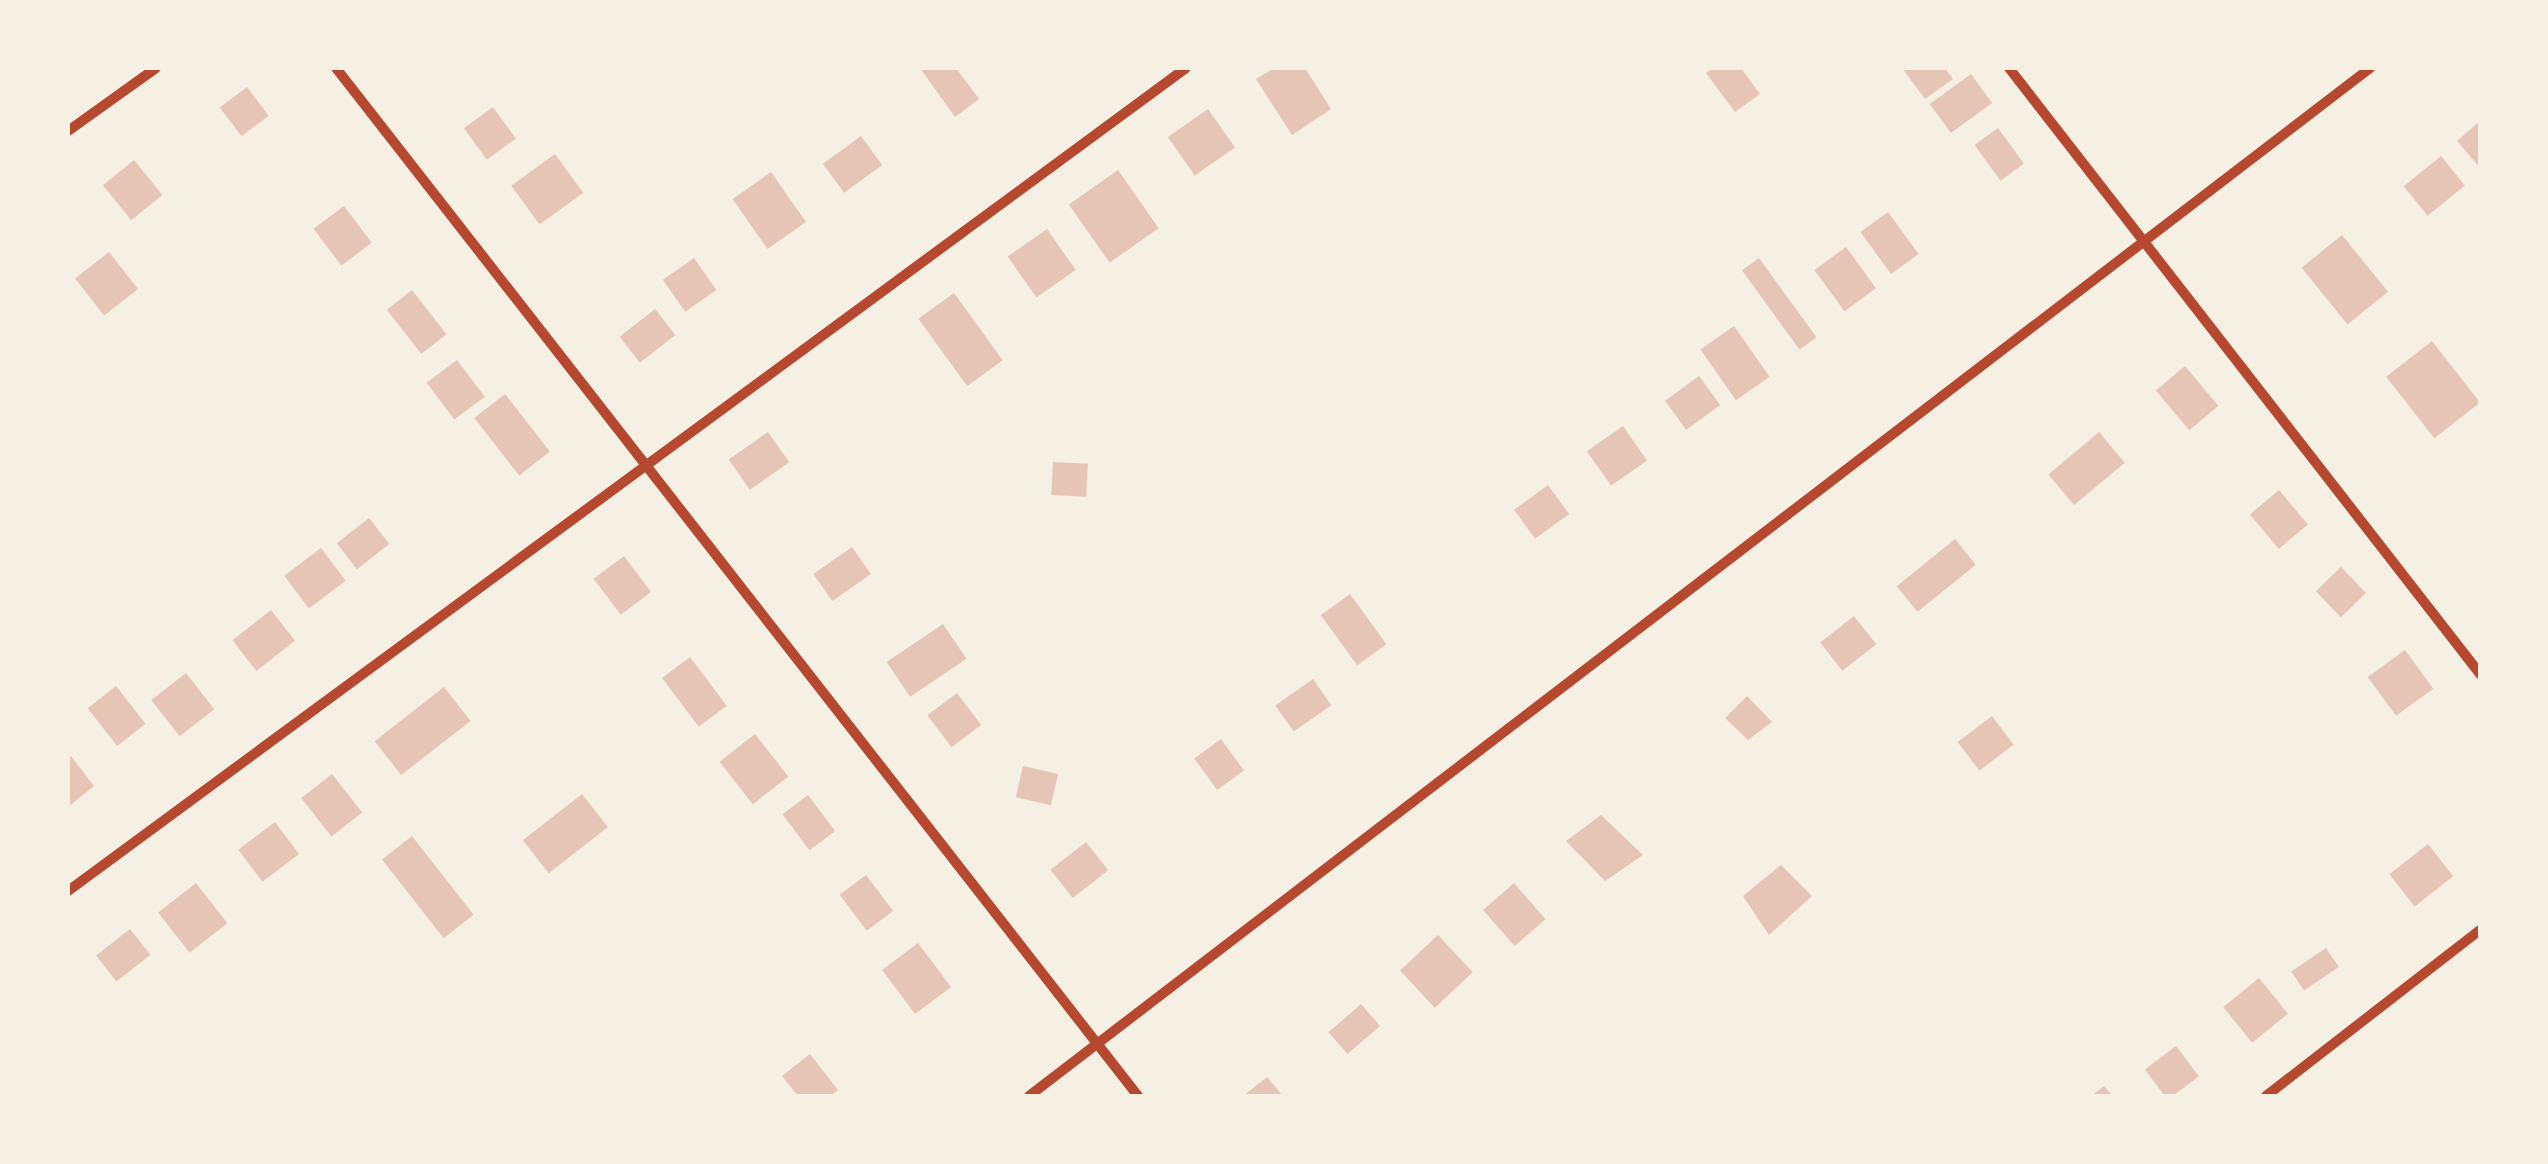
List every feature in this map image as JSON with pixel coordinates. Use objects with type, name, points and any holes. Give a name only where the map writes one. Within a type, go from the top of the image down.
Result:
[{"type":"street","points":[[68,131],[156,68]]},
{"type":"street","points":[[336,68],[1138,1096]]},
{"type":"street","points":[[68,892],[1186,68]]},
{"type":"street","points":[[2009,68],[2480,674]]},
{"type":"street","points":[[1029,1096],[2370,68]]},
{"type":"street","points":[[2266,1096],[2480,930]]},
{"type":"building","points":[[920,68],[956,68],[979,99],[955,117]]},
{"type":"building","points":[[1274,68],[1305,68],[1331,109],[1292,135],[1256,79]]},
{"type":"building","points":[[1713,68],[1741,68],[1760,94],[1735,112],[1706,73]]},
{"type":"building","points":[[1902,68],[1945,68],[1953,79],[1925,99]]},
{"type":"building","points":[[1971,74],[1992,103],[1951,133],[1930,104]]},
{"type":"building","points":[[247,87],[269,116],[242,136],[220,107]]},
{"type":"building","points":[[493,107],[516,139],[487,160],[464,128]]},
{"type":"building","points":[[1208,109],[1235,148],[1195,176],[1168,137]]},
{"type":"building","points":[[2480,121],[2480,168],[2457,141]]},
{"type":"building","points":[[1998,128],[2024,164],[2000,181],[1975,145]]},
{"type":"building","points":[[861,136],[882,165],[844,193],[823,164]]},
{"type":"building","points":[[555,154],[583,193],[540,225],[511,186]]},
{"type":"building","points":[[2441,156],[2465,186],[2428,216],[2404,186]]},
{"type":"building","points":[[134,160],[162,195],[131,220],[103,185]]},
{"type":"building","points":[[1118,170],[1159,228],[1110,263],[1069,204]]},
{"type":"building","points":[[771,172],[806,222],[767,249],[732,199]]},
{"type":"building","points":[[344,206],[372,243],[341,266],[314,229]]},
{"type":"building","points":[[1888,212],[1919,254],[1891,274],[1860,232]]},
{"type":"building","points":[[1047,229],[1076,270],[1036,297],[1008,257]]},
{"type":"building","points":[[2342,235],[2388,292],[2348,324],[2302,268]]},
{"type":"building","points":[[1846,247],[1876,288],[1844,311],[1814,270]]},
{"type":"building","points":[[109,252],[138,289],[104,316],[75,278]]},
{"type":"building","points":[[694,258],[716,290],[685,312],[663,280]]},
{"type":"building","points":[[1759,258],[1817,337],[1800,350],[1742,270]]},
{"type":"building","points":[[412,290],[446,334],[421,354],[387,310]]},
{"type":"building","points":[[954,293],[1003,360],[967,386],[918,319]]},
{"type":"building","points":[[655,309],[675,335],[640,363],[620,337]]},
{"type":"building","points":[[1734,326],[1770,377],[1736,400],[1700,350]]},
{"type":"building","points":[[2432,341],[2480,402],[2434,438],[2386,377]]},
{"type":"building","points":[[457,360],[485,397],[454,420],[427,383]]},
{"type":"building","points":[[2185,366],[2218,406],[2189,430],[2156,390]]},
{"type":"building","points":[[1699,376],[1720,405],[1686,430],[1665,401]]},
{"type":"building","points":[[505,394],[550,452],[519,476],[474,418]]},
{"type":"building","points":[[1623,426],[1647,460],[1611,486],[1587,451]]},
{"type":"building","points":[[768,432],[789,462],[750,490],[729,460]]},
{"type":"building","points":[[2099,432],[2125,463],[2074,505],[2048,474]]},
{"type":"building","points":[[1053,462],[1088,464],[1086,497],[1051,495]]},
{"type":"building","points":[[1548,485],[1569,514],[1535,539],[1514,510]]},
{"type":"building","points":[[2279,490],[2308,524],[2279,549],[2250,514]]},
{"type":"building","points":[[369,518],[389,544],[357,569],[337,543]]},
{"type":"building","points":[[1955,539],[1976,565],[1917,612],[1897,586]]},
{"type":"building","points":[[852,547],[871,574],[832,601],[813,574]]},
{"type":"building","points":[[321,548],[346,581],[309,608],[284,576]]},
{"type":"building","points":[[624,556],[651,592],[621,615],[594,579]]},
{"type":"building","points":[[2341,567],[2366,593],[2341,617],[2316,591]]},
{"type":"building","points":[[1350,594],[1386,644],[1357,665],[1321,615]]},
{"type":"building","points":[[271,610],[295,641],[256,671],[232,640]]},
{"type":"building","points":[[1854,616],[1876,644],[1842,671],[1820,642]]},
{"type":"building","points":[[943,624],[966,659],[910,697],[887,662]]},
{"type":"building","points":[[2405,650],[2433,689],[2396,716],[2368,677]]},
{"type":"building","points":[[690,657],[727,706],[699,727],[662,678]]},
{"type":"building","points":[[186,673],[214,709],[180,736],[151,700]]},
{"type":"building","points":[[1313,679],[1331,705],[1294,732],[1275,705]]},
{"type":"building","points":[[116,686],[146,724],[117,746],[88,708]]},
{"type":"building","points":[[444,687],[470,721],[401,775],[375,741]]},
{"type":"building","points":[[957,693],[981,725],[952,747],[927,715]]},
{"type":"building","points":[[1747,696],[1772,722],[1748,740],[1725,718]]},
{"type":"building","points":[[1992,716],[2014,745],[1979,771],[1958,742]]},
{"type":"building","points":[[755,734],[788,777],[753,804],[720,762]]},
{"type":"building","points":[[1221,739],[1244,771],[1217,790],[1194,758]]},
{"type":"building","points":[[71,756],[94,786],[68,807],[68,759]]},
{"type":"building","points":[[1023,766],[1058,774],[1051,805],[1016,797]]},
{"type":"building","points":[[332,774],[362,813],[331,837],[301,798]]},
{"type":"building","points":[[582,794],[608,827],[549,873],[523,840]]},
{"type":"building","points":[[808,795],[835,831],[810,850],[782,814]]},
{"type":"building","points":[[1601,815],[1643,855],[1605,881],[1566,841]]},
{"type":"building","points":[[275,822],[299,854],[262,882],[238,850]]},
{"type":"building","points":[[412,836],[474,915],[444,938],[382,859]]},
{"type":"building","points":[[1086,842],[1108,870],[1073,898],[1051,870]]},
{"type":"building","points":[[2428,844],[2453,876],[2415,906],[2389,874]]},
{"type":"building","points":[[1781,865],[1812,896],[1769,935],[1743,896]]},
{"type":"building","points":[[866,875],[893,911],[867,931],[840,895]]},
{"type":"building","points":[[196,883],[227,923],[190,953],[158,913]]},
{"type":"building","points":[[1514,883],[1545,919],[1515,946],[1483,910]]},
{"type":"building","points":[[130,929],[150,955],[116,981],[96,955]]},
{"type":"building","points":[[1438,935],[1473,972],[1435,1008],[1400,970]]},
{"type":"building","points":[[918,943],[951,987],[915,1014],[882,970]]},
{"type":"building","points":[[2326,948],[2339,967],[2304,991],[2291,971]]},
{"type":"building","points":[[2259,978],[2288,1014],[2252,1043],[2223,1007]]},
{"type":"building","points":[[1361,1004],[1380,1026],[1348,1054],[1329,1032]]},
{"type":"building","points":[[2176,1046],[2199,1076],[2173,1096],[2165,1096],[2145,1069]]},
{"type":"building","points":[[810,1054],[838,1090],[830,1096],[798,1096],[782,1076]]},
{"type":"building","points":[[1267,1077],[1283,1096],[1243,1096]]},
{"type":"building","points":[[2104,1086],[2113,1096],[2091,1096]]}]
